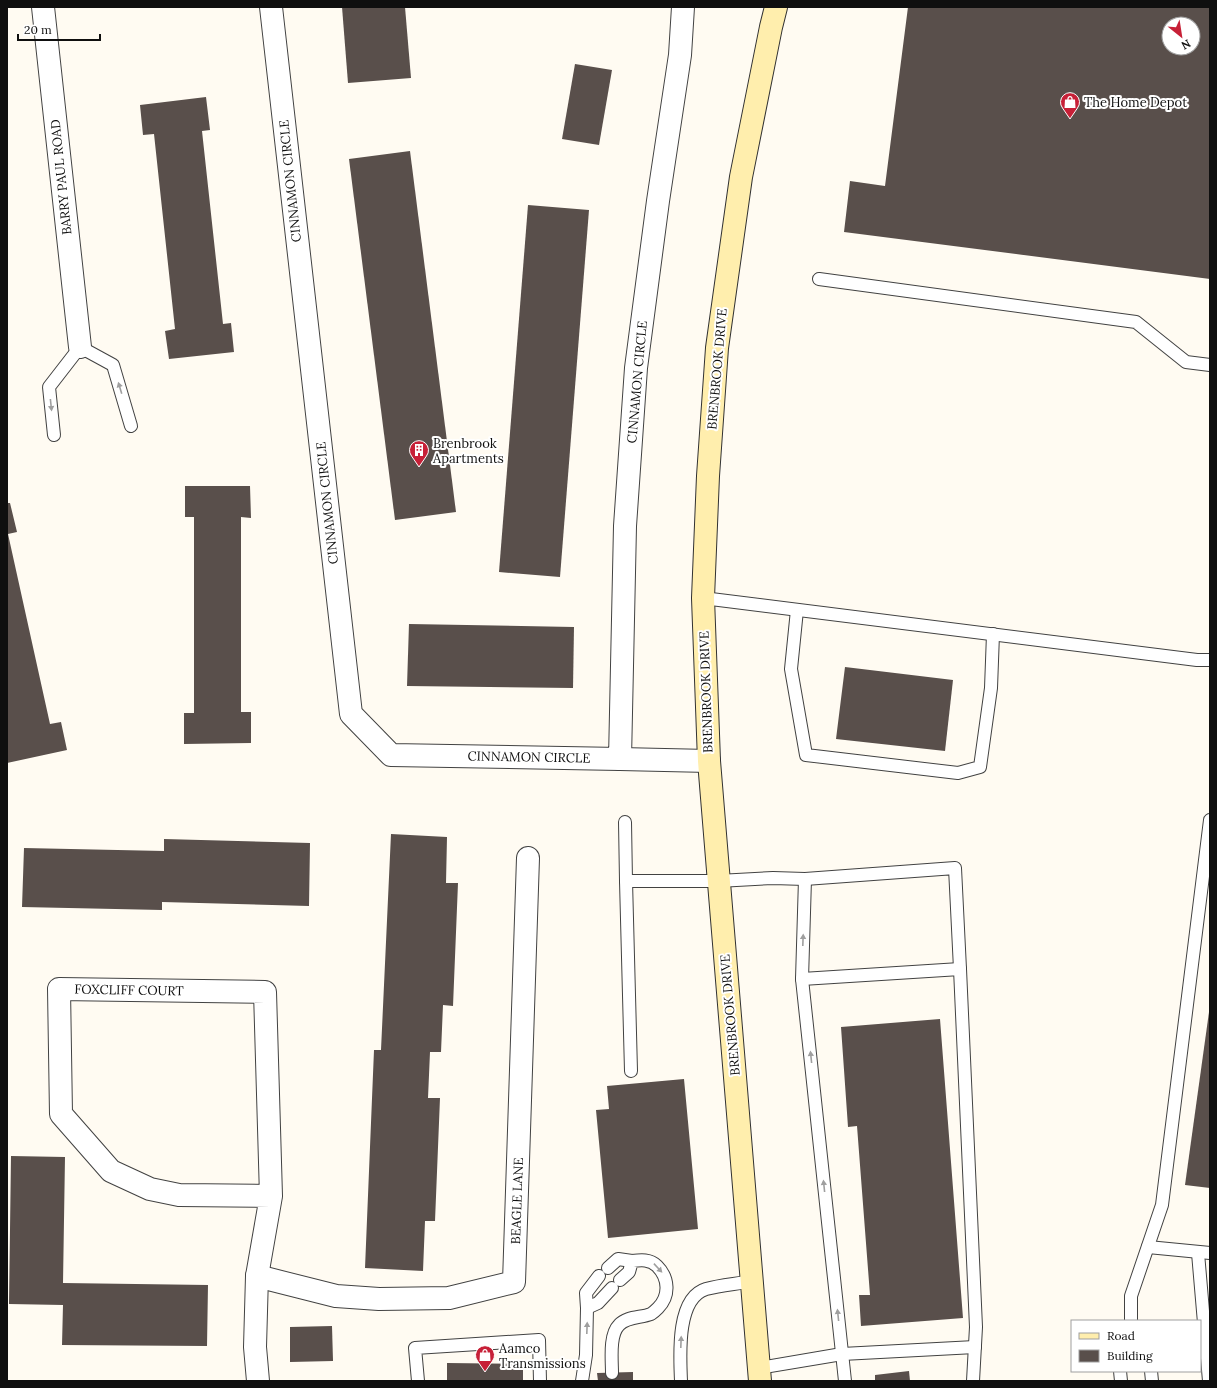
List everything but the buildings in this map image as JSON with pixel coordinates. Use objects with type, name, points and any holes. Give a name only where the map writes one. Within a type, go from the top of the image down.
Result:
[{"type":"street","name":"BARRY PAUL ROAD","points":[[43,7],[80,347]]},
{"type":"street","name":"CINNAMON CIRCLE","points":[[271,7],[351,714],[391,755],[709,761]]},
{"type":"street","name":"CINNAMON CIRCLE","points":[[620,759],[625,526],[636,368],[658,201],[680,55],[683,7]]},
{"type":"street","name":"BRENBROOK DRIVE","points":[[760,1375],[709,761],[703,598],[708,476],[717,348],[741,177],[776,7]]},
{"type":"street","name":"BEAGLE LANE","points":[[257,1276],[336,1296],[379,1299],[449,1298],[514,1282],[528,858]]},
{"type":"street","name":"FOXCLIFF COURT","points":[[258,1381],[255,1347],[257,1276],[271,1196],[265,992],[59,989],[61,1114],[111,1171],[150,1189],[179,1195],[271,1196]]},
{"type":"lane","points":[[819,279],[1136,322],[1186,362],[1210,365]]},
{"type":"lane","points":[[54,435],[49,387],[80,347],[113,365],[131,426]]},
{"type":"lane","points":[[703,598],[1197,660],[1210,660]]},
{"type":"lane","points":[[798,610],[791,669],[806,755],[958,773],[980,767],[991,688],[993,634]]},
{"type":"lane","points":[[1131,1320],[1131,1296],[1162,1205],[1210,820]]},
{"type":"lane","points":[[626,822],[631,1071]]},
{"type":"lane","points":[[626,881],[718,881],[773,878],[805,879],[955,868],[976,1327],[973,1381]]},
{"type":"lane","points":[[805,879],[802,979],[845,1381]]},
{"type":"lane","points":[[802,979],[960,970]]},
{"type":"lane","points":[[1148,1247],[1204,1253],[1209,1381]]},
{"type":"lane","points":[[582,1381],[586,1355],[586,1293],[604,1272],[618,1259],[632,1261],[645,1260],[655,1264],[661,1270],[666,1280],[667,1291],[661,1305],[652,1313],[627,1319],[619,1325],[612,1340],[612,1373]]},
{"type":"lane","points":[[587,1308],[598,1303],[630,1272],[632,1261]]},
{"type":"lane","points":[[681,1381],[680,1363],[683,1317],[693,1298],[705,1289],[752,1282]]},
{"type":"lane","points":[[418,1381],[415,1348],[539,1340],[540,1381]]},
{"type":"lane","points":[[760,1375],[842,1354],[975,1347]]},
{"type":"place","name":"The Home Depot","points":[[1070,119]]},
{"type":"place","name":"Brenbrook Apartments","points":[[419,467]]},
{"type":"place","name":"Aamco Transmissions","points":[[485,1372]]}]
